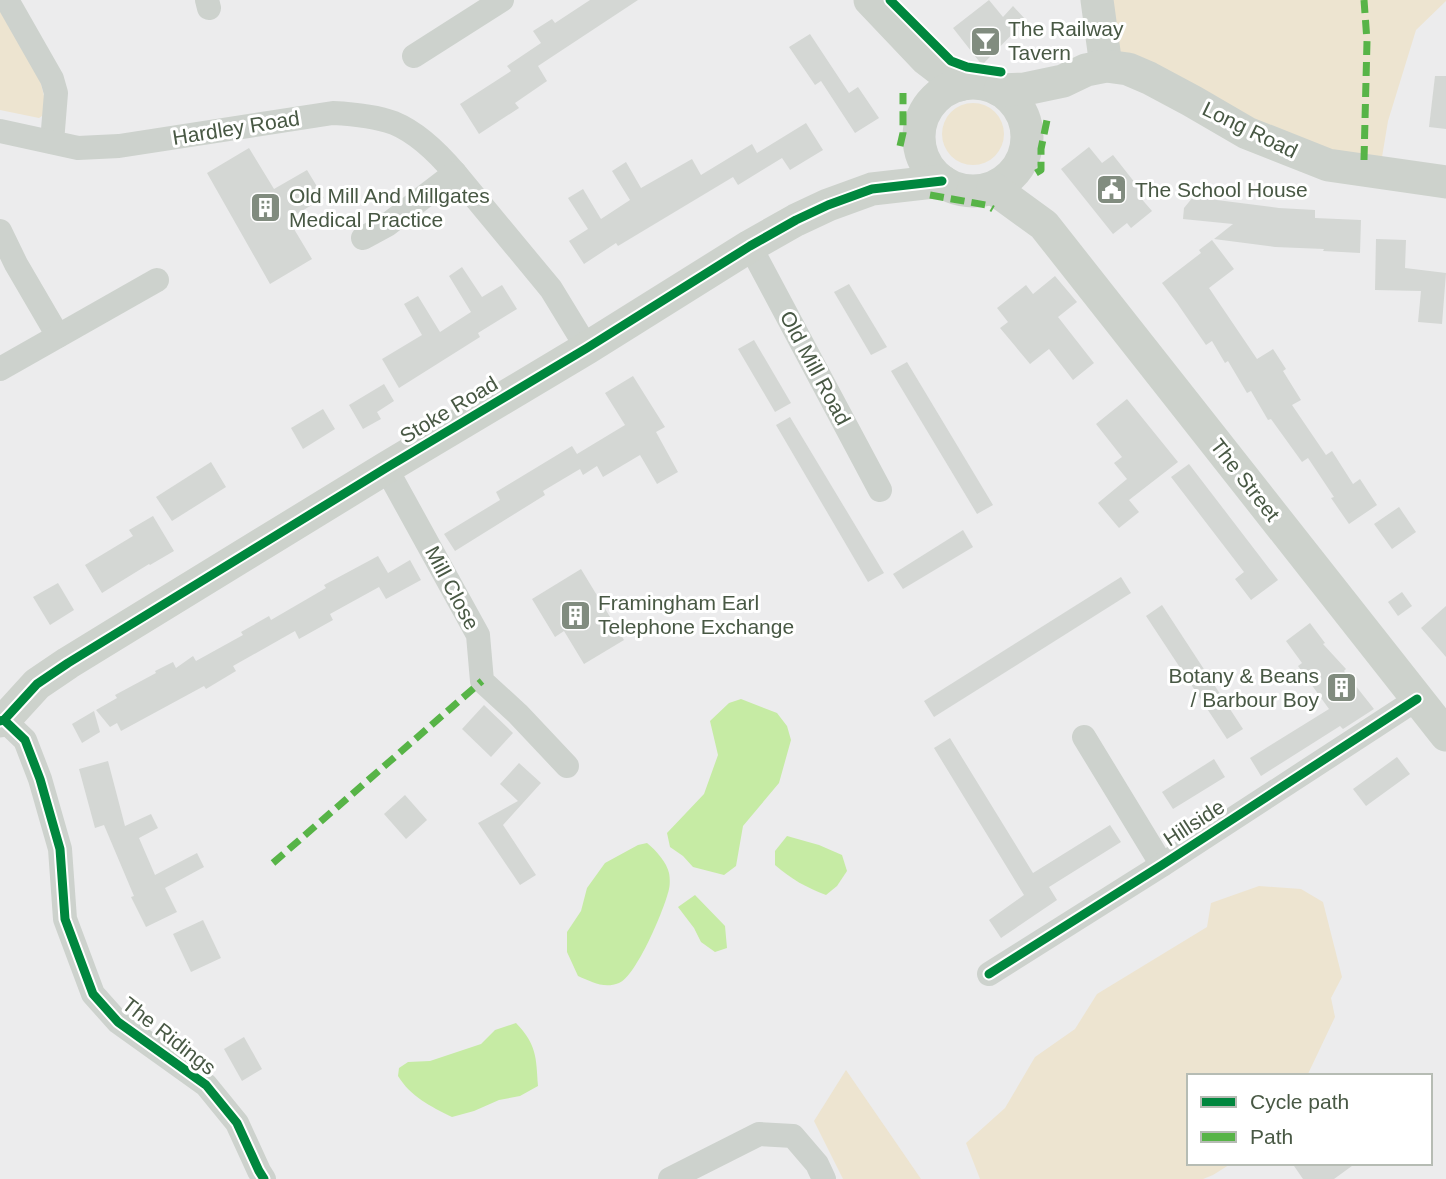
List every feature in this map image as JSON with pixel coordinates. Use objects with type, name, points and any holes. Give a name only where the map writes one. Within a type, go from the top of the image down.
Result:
[{"type":"street","points":[[7,0],[52,79],[56,93],[52,142]]},
{"type":"street","points":[[414,56],[502,0]]},
{"type":"street","points":[[922,132],[934,100],[960,85],[980,84],[1000,90],[1028,88],[1063,81],[1086,70],[1106,66],[1097,0]]},
{"type":"street","points":[[877,8],[917,88],[928,166],[951,187],[982,191],[993,188],[1011,176],[1040,109],[1063,81]]},
{"type":"street","points":[[877,8],[926,59],[960,85]]},
{"type":"street","name":"Long Road","points":[[1106,66],[1128,69],[1149,78],[1247,133],[1328,165],[1446,182]]},
{"type":"street","name":"The Street","points":[[1000,90],[1014,102],[1021,114],[1024,148],[1044,225]]},
{"type":"street","name":"Hardley Road","points":[[0,131],[78,148],[119,146],[333,113],[364,115],[395,124],[419,138],[446,162],[551,289],[587,348]]},
{"type":"street","name":"Stoke Road","points":[[872,189],[907,161],[922,132]]},
{"type":"street","points":[[363,238],[387,225],[455,173]]},
{"type":"street","name":"Stoke Road","points":[[2,720],[37,684],[68,663],[750,246],[828,205],[872,189],[942,181]]},
{"type":"street","name":"The Street","points":[[993,188],[1044,225],[1446,735]]},
{"type":"street","points":[[0,231],[58,336]]},
{"type":"street","name":"Old Mill Road","points":[[750,246],[880,490]]},
{"type":"street","points":[[0,369],[157,279]]},
{"type":"street","name":"Mill Close","points":[[386,468],[478,635],[482,681],[519,714],[567,766]]},
{"type":"street","name":"Hillside","points":[[989,974],[1417,699]]},
{"type":"street","name":"The Ridings","points":[[2,720],[25,740],[40,779],[60,849],[65,919],[93,995],[118,1023],[206,1085],[237,1123],[264,1179]]},
{"type":"street","name":"Hillside","points":[[1083,737],[1162,865]]},
{"type":"street","points":[[670,1179],[759,1134],[793,1136],[817,1164],[824,1179]]},
{"type":"shaded area","points":[[1111,0],[1446,1],[1416,30],[1388,121],[1381,163],[1333,154],[1122,61]]},
{"type":"shaded area","points":[[0,9],[35,60],[48,112],[39,118],[0,110]]},
{"type":"shaded area","points":[[967,103],[979,103],[995,112],[1002,122],[1002,146],[995,156],[979,165],[967,165],[956,160],[947,151],[942,140],[942,128],[947,117],[956,108]]},
{"type":"shaded area","points":[[741,699],[777,713],[787,726],[791,740],[779,783],[743,826],[736,866],[724,875],[693,867],[670,847],[667,833],[704,794],[718,755],[710,721],[729,703]]},
{"type":"shaded area","points":[[787,836],[842,855],[847,871],[837,886],[826,895],[799,883],[775,865],[775,851]]},
{"type":"shaded area","points":[[647,843],[666,865],[670,883],[649,941],[626,978],[619,983],[603,985],[578,976],[567,952],[567,932],[581,911],[587,888],[605,863]]},
{"type":"shaded area","points":[[1259,886],[1301,889],[1323,902],[1342,977],[1331,998],[1335,1017],[1308,1074],[1187,1074],[1187,1165],[1229,1165],[1203,1179],[980,1179],[966,1143],[1005,1108],[1035,1057],[1075,1029],[1097,994],[1207,927],[1211,903]]},
{"type":"shaded area","points":[[695,895],[725,926],[727,948],[715,952],[701,942],[678,907]]},
{"type":"shaded area","points":[[516,1023],[532,1045],[537,1067],[538,1086],[520,1096],[499,1100],[452,1117],[415,1095],[398,1076],[399,1068],[408,1062],[430,1061],[481,1044],[495,1030]]},
{"type":"shaded area","points":[[846,1070],[921,1179],[843,1179],[814,1121]]},
{"type":"building","points":[[590,0],[638,0],[538,66],[547,81],[515,103],[519,108],[479,134],[460,104],[511,71],[507,66],[541,43],[533,31],[552,19],[555,23]]},
{"type":"building","name":"The Railway Tavern","points":[[989,0],[1003,17],[1013,6],[1026,20],[982,65],[953,28]]},
{"type":"building","points":[[810,34],[849,93],[858,87],[879,118],[855,133],[821,81],[815,85],[789,47]]},
{"type":"building","points":[[1435,76],[1446,76],[1446,129],[1429,127]]},
{"type":"building","points":[[806,123],[823,150],[790,170],[782,158],[738,185],[733,177],[584,264],[569,241],[588,229],[568,198],[583,189],[601,219],[630,200],[612,171],[626,162],[641,188],[692,159],[701,175],[752,144],[757,153]]},
{"type":"building","name":"The School House","points":[[1089,147],[1102,163],[1113,155],[1143,193],[1139,196],[1152,211],[1131,228],[1127,223],[1113,234],[1061,169]]},
{"type":"building","name":"Old Mill And Millgates Medical Practice","points":[[249,148],[274,189],[307,170],[324,198],[288,219],[312,259],[270,284],[207,173]]},
{"type":"building","points":[[1193,197],[1315,210],[1315,218],[1361,220],[1360,253],[1275,247],[1214,239],[1233,224],[1183,219],[1184,208]]},
{"type":"building","points":[[1376,239],[1406,240],[1405,268],[1446,273],[1442,324],[1418,322],[1421,291],[1375,290]]},
{"type":"building","points":[[1212,240],[1234,269],[1209,288],[1257,359],[1273,349],[1301,400],[1292,405],[1326,455],[1332,451],[1353,484],[1360,479],[1377,505],[1349,524],[1308,458],[1302,462],[1271,419],[1268,420],[1251,391],[1247,393],[1228,361],[1225,363],[1212,341],[1206,345],[1162,283],[1201,253],[1199,250]]},
{"type":"building","points":[[462,267],[482,297],[502,285],[517,309],[478,333],[480,337],[399,388],[382,359],[422,335],[404,304],[418,296],[440,332],[471,312],[449,276]]},
{"type":"building","points":[[1055,276],[1077,302],[1058,317],[1094,363],[1073,380],[1049,349],[1030,364],[1000,328],[1008,322],[997,308],[1026,285],[1033,294]]},
{"type":"building","points":[[849,284],[887,347],[871,355],[834,292]]},
{"type":"building","points":[[754,340],[791,403],[775,412],[738,349]]},
{"type":"building","points":[[907,362],[993,505],[977,514],[891,371]]},
{"type":"building","points":[[633,376],[665,427],[656,432],[678,472],[657,484],[640,455],[603,477],[597,466],[583,475],[580,469],[543,491],[545,495],[455,551],[444,534],[500,500],[496,492],[572,446],[577,454],[625,425],[605,393]]},
{"type":"building","points":[[384,384],[394,401],[377,412],[381,419],[363,429],[349,405]]},
{"type":"building","points":[[1127,399],[1178,462],[1129,500],[1139,512],[1119,528],[1098,503],[1127,479],[1114,463],[1122,457],[1096,424]]},
{"type":"building","points":[[323,409],[335,429],[303,449],[291,428]]},
{"type":"building","points":[[790,417],[884,573],[868,582],[776,425]]},
{"type":"building","points":[[211,462],[226,487],[172,521],[156,497]]},
{"type":"building","points":[[1189,464],[1278,580],[1251,600],[1235,579],[1244,572],[1171,477]]},
{"type":"building","points":[[1399,507],[1416,532],[1392,549],[1374,524]]},
{"type":"building","points":[[153,516],[174,551],[102,593],[85,565],[133,536],[129,530]]},
{"type":"building","points":[[963,530],[973,547],[903,589],[893,574]]},
{"type":"building","points":[[378,556],[388,573],[410,560],[421,580],[386,599],[379,587],[330,614],[333,620],[299,639],[295,631],[233,666],[236,671],[206,689],[204,686],[121,731],[117,723],[110,727],[96,710],[117,698],[115,695],[156,673],[155,671],[173,662],[176,668],[193,656],[196,661],[243,635],[241,632],[269,616],[271,620],[326,588],[324,585]]},
{"type":"building","name":"Framingham Earl Telephone Exchange","points":[[581,569],[624,640],[584,664],[564,631],[555,637],[532,599]]},
{"type":"building","points":[[1121,577],[1131,593],[934,717],[924,701]]},
{"type":"building","points":[[58,583],[74,610],[50,625],[33,597]]},
{"type":"building","points":[[1402,592],[1412,606],[1398,616],[1388,602]]},
{"type":"building","points":[[1162,605],[1243,729],[1227,739],[1146,616]]},
{"type":"building","points":[[1446,606],[1446,657],[1421,628]]},
{"type":"building","points":[[1310,623],[1325,643],[1323,644],[1346,669],[1344,671],[1374,709],[1343,729],[1340,726],[1261,776],[1250,758],[1329,709],[1298,666],[1302,663],[1286,641]]},
{"type":"building","points":[[484,705],[513,733],[491,757],[462,729]]},
{"type":"building","points":[[94,711],[100,732],[82,743],[72,724]]},
{"type":"building","points":[[950,738],[1033,873],[1110,825],[1121,842],[1049,887],[1057,900],[1001,938],[989,920],[1024,895],[934,748]]},
{"type":"building","points":[[1397,757],[1410,774],[1366,806],[1353,789]]},
{"type":"building","points":[[1214,759],[1225,777],[1173,809],[1162,792]]},
{"type":"building","points":[[108,761],[125,826],[151,814],[158,828],[139,838],[155,875],[197,853],[204,867],[165,888],[177,912],[146,927],[131,897],[134,896],[104,825],[95,828],[79,769]]},
{"type":"building","points":[[519,763],[541,783],[503,825],[536,875],[520,885],[478,823],[518,801],[500,784]]},
{"type":"building","points":[[405,795],[427,820],[406,839],[384,814]]},
{"type":"building","points":[[203,920],[221,958],[191,972],[173,934]]},
{"type":"building","points":[[244,1037],[262,1069],[242,1081],[224,1049]]},
{"type":"building","points":[[1293,1165],[1353,1165],[1334,1179],[1303,1179]]},
{"type":"marked path","points":[[1364,0],[1367,41],[1364,160]]},
{"type":"marked path","points":[[900,146],[903,133],[903,93]]},
{"type":"marked path","points":[[1036,173],[1041,170],[1041,149],[1047,120]]},
{"type":"marked path","points":[[930,195],[986,205],[993,209]]},
{"type":"marked path","points":[[273,863],[482,681]]},
{"type":"cycle path","points":[[890,0],[951,61],[967,67],[1001,72]]},
{"type":"cycle path","points":[[0,721],[4,720],[37,684],[68,663],[750,246],[828,205],[872,189],[942,181]]},
{"type":"cycle path","points":[[989,974],[1417,699]]},
{"type":"cycle path","points":[[4,720],[25,740],[40,779],[60,849],[65,919],[93,994],[118,1022],[206,1085],[237,1123],[264,1179]]},
{"type":"place","name":"The Railway Tavern","points":[[985,41]]},
{"type":"place","name":"The School House","points":[[1112,190]]},
{"type":"place","name":"Old Mill And Millgates Medical Practice","points":[[266,208]]},
{"type":"place","name":"Framingham Earl Telephone Exchange","points":[[575,615]]},
{"type":"place","name":"Botany & Beans / Barbour Boy","points":[[1342,688]]}]
